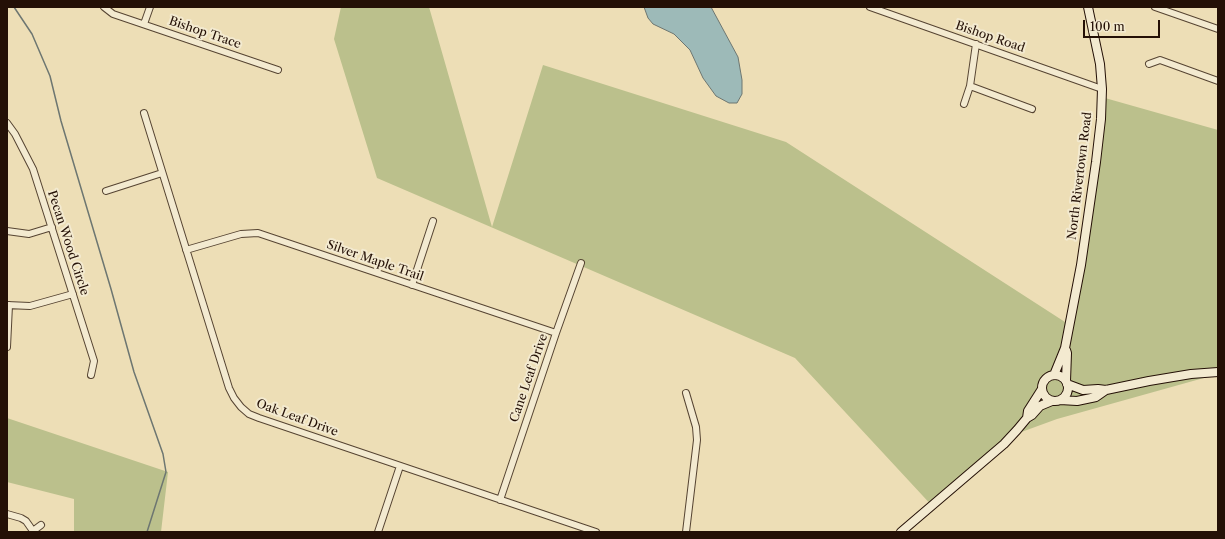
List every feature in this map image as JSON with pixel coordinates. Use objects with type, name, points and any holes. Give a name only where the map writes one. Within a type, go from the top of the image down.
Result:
[{"type":"main road","name":"North Rivertown Road","points":[[1054,375],[1065,348],[1081,264],[1101,119],[1102,89],[1100,64],[1088,7]]},
{"type":"main road","name":"North Rivertown Road","points":[[1065,348],[1067,353],[1066,382]]},
{"type":"main road","points":[[1027,418],[1028,411],[1042,389],[1044,381],[1054,375],[1083,390],[1106,390],[1191,374],[1218,372]]},
{"type":"main road","points":[[901,532],[1004,444],[1040,406],[1056,401],[1066,395],[1068,392],[1066,382]]},
{"type":"main road","points":[[1042,389],[1045,397],[1056,401],[1096,397],[1106,390]]},
{"type":"street","name":"Bishop Trace","points":[[104,7],[113,14],[278,70]]},
{"type":"street","points":[[144,24],[150,7]]},
{"type":"street","name":"Bishop Road","points":[[870,7],[1102,89]]},
{"type":"street","points":[[1155,7],[1218,29]]},
{"type":"street","points":[[964,104],[970,86],[976,44]]},
{"type":"street","points":[[1149,64],[1160,60],[1218,81]]},
{"type":"street","points":[[970,86],[1032,109]]},
{"type":"street","name":"Oak Leaf Drive","points":[[144,113],[230,388],[234,398],[241,407],[249,414],[259,418],[596,532]]},
{"type":"street","name":"Pecan Wood Circle","points":[[7,123],[15,134],[33,169],[94,361],[91,375]]},
{"type":"street","points":[[106,191],[162,173]]},
{"type":"street","points":[[412,285],[433,221]]},
{"type":"street","points":[[7,231],[29,234],[52,227]]},
{"type":"street","name":"Silver Maple Trail","points":[[186,250],[241,234],[258,233],[556,333]]},
{"type":"street","name":"Cane Leaf Drive","points":[[500,500],[581,263]]},
{"type":"street","points":[[7,347],[8,305],[30,306],[73,294]]},
{"type":"street","points":[[686,393],[694,421],[697,440],[686,532]]},
{"type":"street","points":[[378,532],[400,466]]},
{"type":"street","points":[[7,514],[26,521],[33,531],[41,525]]},
{"type":"green space","points":[[341,7],[429,7],[492,227],[543,65],[786,142],[1065,322],[1091,212],[1105,98],[1218,130],[1218,374],[1057,419],[1005,438],[935,509],[795,358],[377,178],[334,39]]},
{"type":"green space","points":[[7,418],[168,472],[161,532],[74,532],[74,499],[7,482]]},
{"type":"water","points":[[644,7],[711,7],[738,57],[742,80],[742,94],[737,103],[729,103],[716,96],[703,78],[690,50],[674,34],[653,24],[648,18]]},
{"type":"waterway","points":[[14,7],[32,34],[50,76],[61,121],[134,372],[163,454],[166,472],[147,532]]}]
